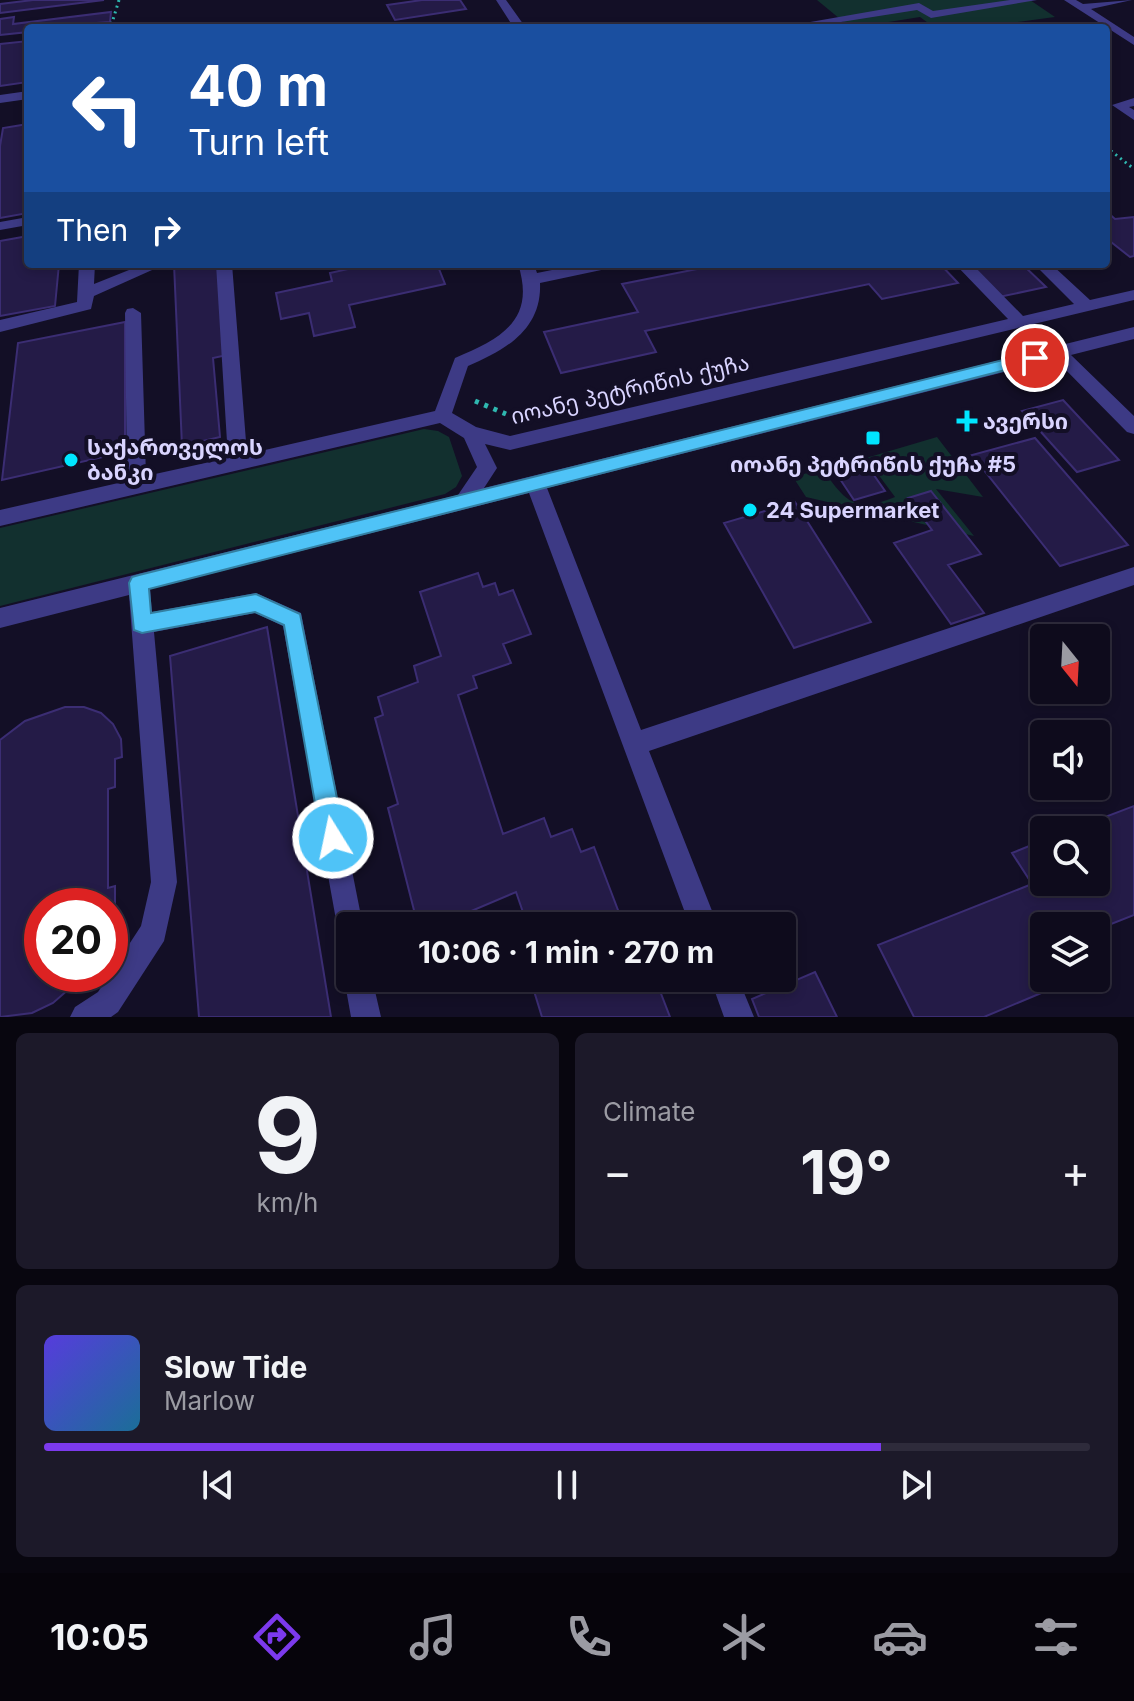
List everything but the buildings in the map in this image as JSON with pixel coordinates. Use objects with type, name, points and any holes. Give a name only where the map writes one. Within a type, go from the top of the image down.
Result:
[{"type":"street","points":[[501,0],[517,24]]},
{"type":"street","points":[[808,24],[919,6],[931,15],[1032,0]]},
{"type":"street","points":[[1069,0],[1106,24]]},
{"type":"street","points":[[1081,8],[1127,0]]},
{"type":"street","points":[[1110,27],[1134,42]]},
{"type":"street","points":[[0,99],[24,96]]},
{"type":"street","points":[[1110,99],[1134,116]]},
{"type":"street","points":[[1118,105],[1134,102]]},
{"type":"street","points":[[0,226],[24,222]]},
{"type":"street","points":[[0,326],[81,307],[86,302],[87,268]]},
{"type":"street","points":[[86,293],[148,268]]},
{"type":"street","points":[[224,268],[238,463]]},
{"type":"street","points":[[0,518],[442,416],[461,362],[492,350],[516,334],[532,305],[529,271],[562,268]]},
{"type":"street","points":[[966,268],[1020,338]]},
{"type":"street","points":[[1046,268],[1085,305]]},
{"type":"street","name":"იოანე პეტრიწის ქუჩა","points":[[0,618],[535,483],[1020,338],[1085,305],[1134,295]]},
{"type":"street","points":[[133,313],[137,486]]},
{"type":"street","name":"იოანე პეტრიწის ქუჩა","points":[[442,416],[471,433],[510,443],[1020,338],[1058,352],[1134,333]]},
{"type":"street","points":[[1058,352],[1134,427]]},
{"type":"street","points":[[465,501],[487,468],[471,433]]},
{"type":"street","points":[[535,483],[699,912]]},
{"type":"street","points":[[634,744],[1134,576]]},
{"type":"street","points":[[85,1017],[108,1002],[154,931],[164,882],[139,583]]},
{"type":"street","points":[[142,624],[256,603],[293,620],[346,912]]},
{"type":"street","points":[[361,992],[366,1017]]},
{"type":"street","points":[[729,992],[739,1017]]},
{"type":"path","points":[[109,24],[119,0]]},
{"type":"path","points":[[1110,150],[1134,169]]},
{"type":"path","points":[[451,392],[513,416]]},
{"type":"green space","points":[[817,0],[1030,0],[1055,17],[1003,24],[930,24],[920,17],[876,24],[846,24]]},
{"type":"green space","points":[[424,429],[449,437],[462,476],[456,487],[445,494],[0,606],[0,528]]},
{"type":"green space","points":[[937,437],[983,497],[936,489],[974,536],[806,497],[793,477],[822,469],[852,501],[860,504],[881,502],[895,497],[866,458]]},
{"type":"place","name":"ავერსი","points":[[967,421]]},
{"type":"place","name":"იოანე პეტრიწის ქუჩა #5","points":[[873,438]]},
{"type":"place","name":"საქართველოს ბანკი","points":[[71,460]]},
{"type":"place","name":"24 Supermarket","points":[[750,510]]},
{"type":"route","points":[[333,838],[293,620],[256,603],[142,624],[139,583],[1035,358]]}]
